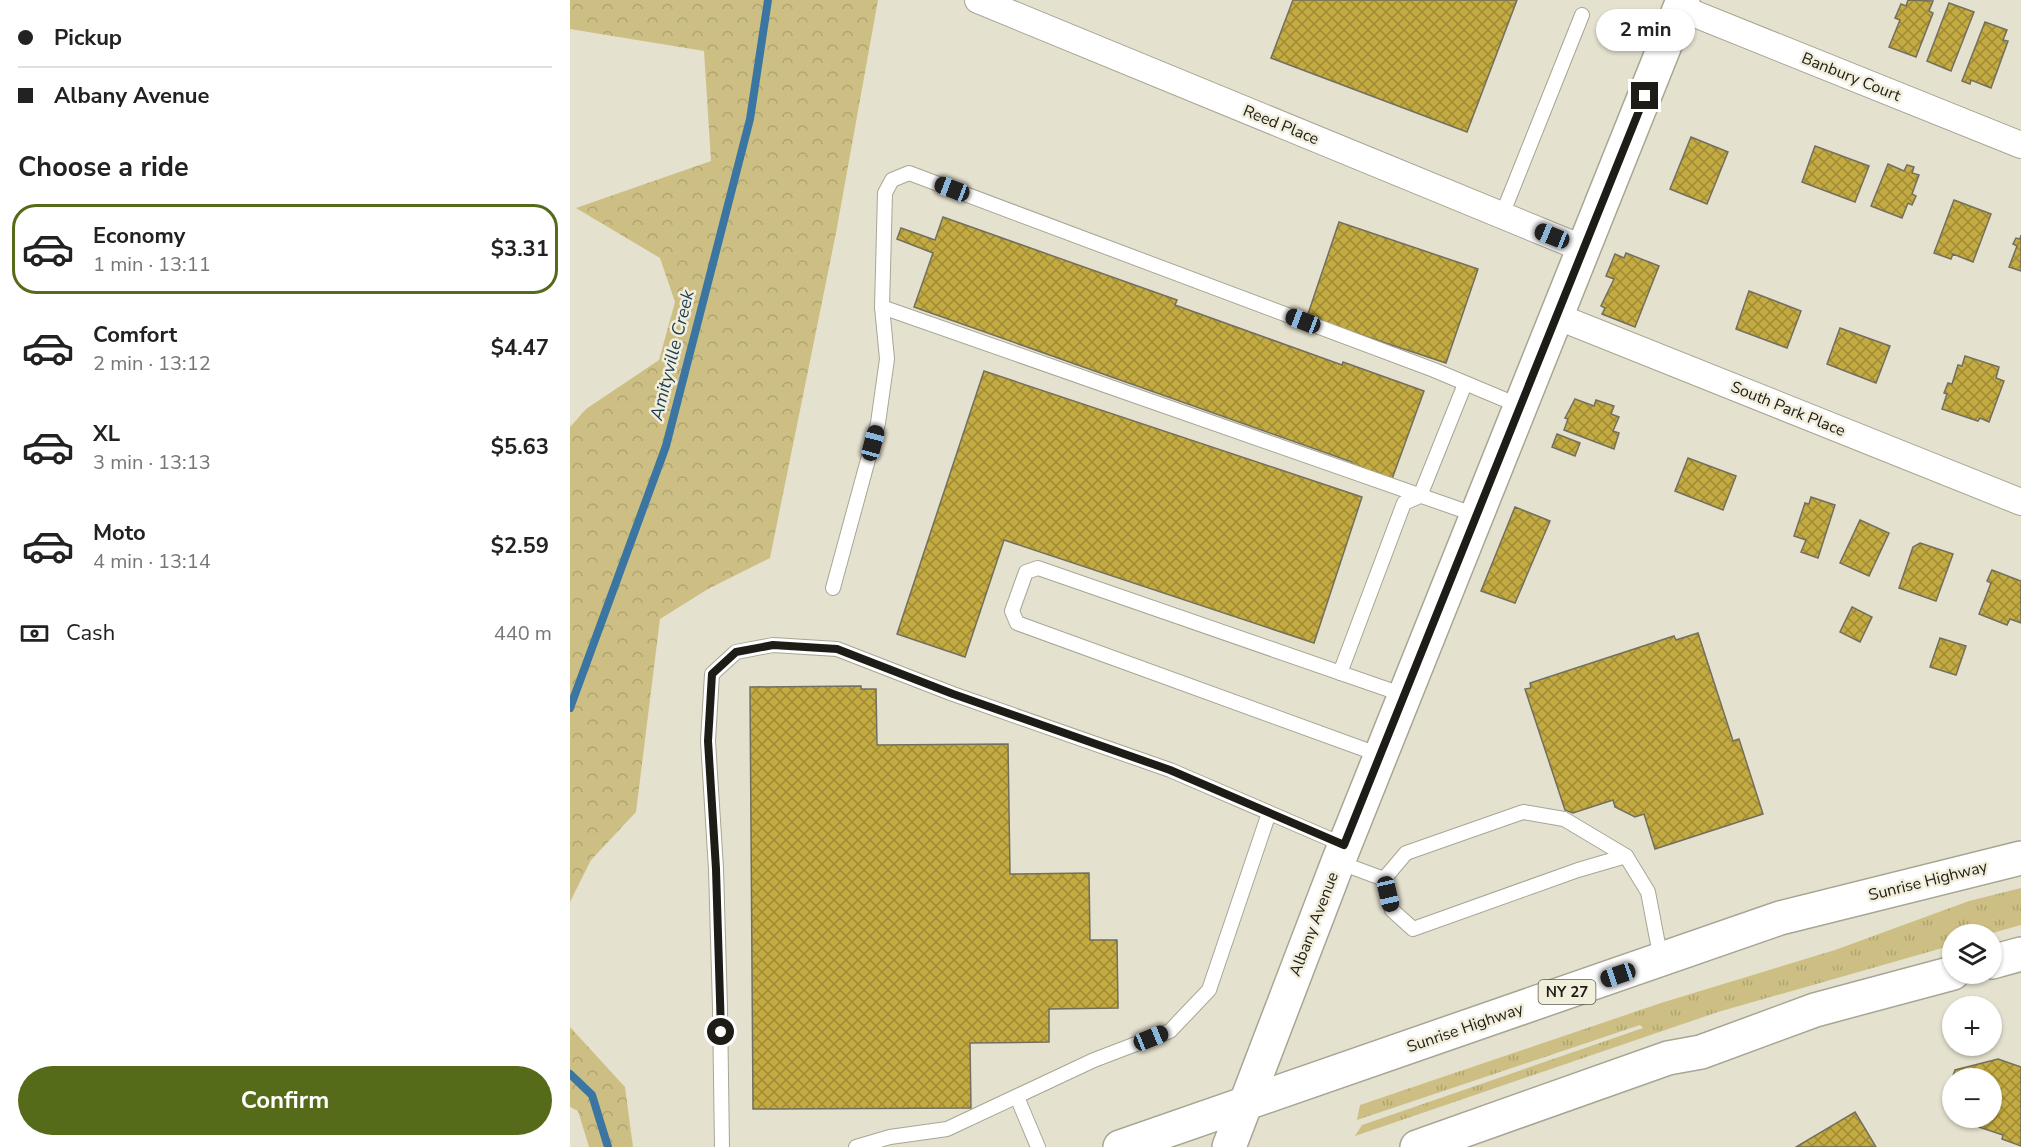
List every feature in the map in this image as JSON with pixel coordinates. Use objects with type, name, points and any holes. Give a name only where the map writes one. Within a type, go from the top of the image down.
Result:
[{"type":"main road","name":"Albany Avenue","points":[[1229,1147],[1380,755],[1682,4]]},
{"type":"main road","name":"Sunrise Highway","points":[[1120,1147],[1780,918],[2021,858]]},
{"type":"main road","points":[[2002,959],[2021,954]]},
{"type":"main road","points":[[1417,1147],[1668,1058],[1701,1053],[1815,1010],[1942,976]]},
{"type":"street","name":"Reed Place","points":[[978,0],[1584,249]]},
{"type":"street","name":"Banbury Court","points":[[1682,4],[2021,145]]},
{"type":"street","name":"South Park Place","points":[[1556,316],[2021,501]]},
{"type":"lane","points":[[1502,215],[1582,15]]},
{"type":"lane","points":[[833,588],[878,423],[887,359],[882,307],[885,193],[892,180],[909,173],[1412,362],[1520,406]]},
{"type":"lane","points":[[882,307],[1476,515]]},
{"type":"lane","points":[[1340,673],[1404,503],[1420,496],[1465,384]]},
{"type":"lane","points":[[1380,755],[1017,623],[1012,611],[1026,572],[1038,568],[1404,695]]},
{"type":"lane","points":[[722,1147],[716,869],[708,741],[712,674],[736,652],[773,645],[837,649],[953,694],[1170,770],[1269,813],[1384,879],[1392,910],[1413,929],[1578,870],[1626,856]]},
{"type":"lane","points":[[1384,879],[1406,853],[1523,812],[1564,819],[1626,856],[1648,892],[1661,960]]},
{"type":"lane","points":[[856,1147],[890,1137],[947,1129],[1094,1060],[1170,1030],[1209,990],[1269,813]]},
{"type":"lane","points":[[1017,1097],[1038,1147]]},
{"type":"green space","points":[[570,0],[878,0],[836,233],[770,558],[708,589],[660,619],[636,812],[591,860],[570,902],[570,427],[586,409],[659,360],[675,302],[660,258],[576,208],[711,161],[704,51],[570,29]]},
{"type":"green space","points":[[2021,888],[2021,925],[2002,930],[2002,924],[1942,924],[1942,948],[1718,1012],[1355,1136],[1362,1125],[1643,1028],[1640,1025],[1357,1120],[1360,1105],[1664,1002],[1835,950],[1969,901]]},
{"type":"green space","points":[[570,1027],[625,1087],[633,1147],[589,1147],[578,1111],[570,1107]]},
{"type":"building","points":[[1293,0],[1517,0],[1467,132],[1271,58]]},
{"type":"building","points":[[1908,0],[1933,1],[1929,11],[1933,13],[1916,57],[1889,47],[1900,20],[1895,18],[1901,4],[1906,6]]},
{"type":"building","points":[[1949,3],[1974,12],[1951,71],[1927,61]]},
{"type":"building","points":[[1985,22],[2007,30],[2003,40],[2008,41],[1991,88],[1971,80],[1970,84],[1962,81]]},
{"type":"building","points":[[1691,137],[1728,152],[1707,204],[1670,189]]},
{"type":"building","points":[[1815,146],[1869,166],[1855,202],[1802,182]]},
{"type":"building","points":[[1888,164],[1904,171],[1907,165],[1914,167],[1912,173],[1919,175],[1912,194],[1916,196],[1912,205],[1908,203],[1902,218],[1871,206]]},
{"type":"building","points":[[1954,200],[1991,214],[1973,262],[1953,254],[1951,259],[1934,253]]},
{"type":"building","points":[[943,217],[1177,300],[1175,305],[1342,365],[1343,362],[1424,391],[1392,479],[1352,465],[1352,462],[914,307],[933,253],[897,239],[901,228],[935,240]]},
{"type":"building","points":[[1339,222],[1478,269],[1446,363],[1307,317]]},
{"type":"building","points":[[2021,235],[2021,271],[2009,267],[2017,246],[2013,244],[2016,238],[2020,239]]},
{"type":"building","points":[[1626,253],[1659,266],[1635,327],[1602,314],[1605,308],[1601,306],[1614,279],[1606,276],[1615,254],[1624,258]]},
{"type":"building","points":[[1749,291],[1801,311],[1787,348],[1736,329]]},
{"type":"building","points":[[1840,328],[1890,346],[1876,383],[1827,364]]},
{"type":"building","points":[[1965,356],[1999,367],[1996,378],[2004,381],[1989,422],[1980,418],[1978,421],[1942,409],[1948,383],[1952,384],[1958,365],[1962,366]]},
{"type":"building","points":[[984,371],[1362,497],[1314,643],[1004,540],[965,657],[897,634]]},
{"type":"building","points":[[1575,399],[1594,406],[1596,400],[1614,406],[1611,414],[1619,417],[1613,431],[1619,433],[1614,449],[1564,430],[1568,419],[1565,418]]},
{"type":"building","points":[[1557,434],[1580,443],[1575,456],[1552,447]]},
{"type":"building","points":[[1688,458],[1736,476],[1723,510],[1675,491]]},
{"type":"building","points":[[1811,497],[1835,505],[1818,558],[1801,552],[1806,540],[1794,536],[1805,503],[1809,504]]},
{"type":"building","points":[[1515,507],[1550,521],[1515,603],[1481,591]]},
{"type":"building","points":[[1860,520],[1889,533],[1869,576],[1840,563]]},
{"type":"building","points":[[1920,543],[1953,554],[1936,601],[1899,588],[1913,547]]},
{"type":"building","points":[[1992,570],[2021,581],[2021,623],[2010,619],[2007,625],[1979,614],[1991,583],[1987,581]]},
{"type":"building","points":[[1852,607],[1872,617],[1860,642],[1840,632]]},
{"type":"building","points":[[1698,633],[1733,741],[1739,739],[1763,814],[1655,849],[1644,814],[1635,817],[1615,807],[1613,800],[1573,813],[1565,810],[1525,689],[1531,688],[1530,683],[1674,636],[1676,640]]},
{"type":"building","points":[[1940,638],[1966,646],[1956,675],[1930,667]]},
{"type":"building","points":[[861,686],[861,689],[876,689],[877,745],[1008,744],[1010,874],[1089,873],[1090,940],[1117,940],[1118,1008],[1049,1009],[1049,1042],[970,1043],[971,1108],[753,1109],[750,687]]},
{"type":"building","points":[[1998,1059],[2021,1067],[2021,1146],[2002,1139],[2003,1135],[1982,1128],[2002,1128],[2002,1068],[1963,1068]]},
{"type":"building","points":[[1855,1112],[1876,1147],[1796,1147]]},
{"type":"waterway","name":"Amityville Creek","points":[[570,708],[666,446],[750,119],[768,0]]},
{"type":"waterway","name":"Amityville Creek","points":[[570,1074],[592,1095],[608,1147]]},
{"type":"route","points":[[721,1032],[716,869],[708,741],[712,674],[736,652],[773,645],[837,649],[953,694],[1170,770],[1344,845],[1645,96]]}]
